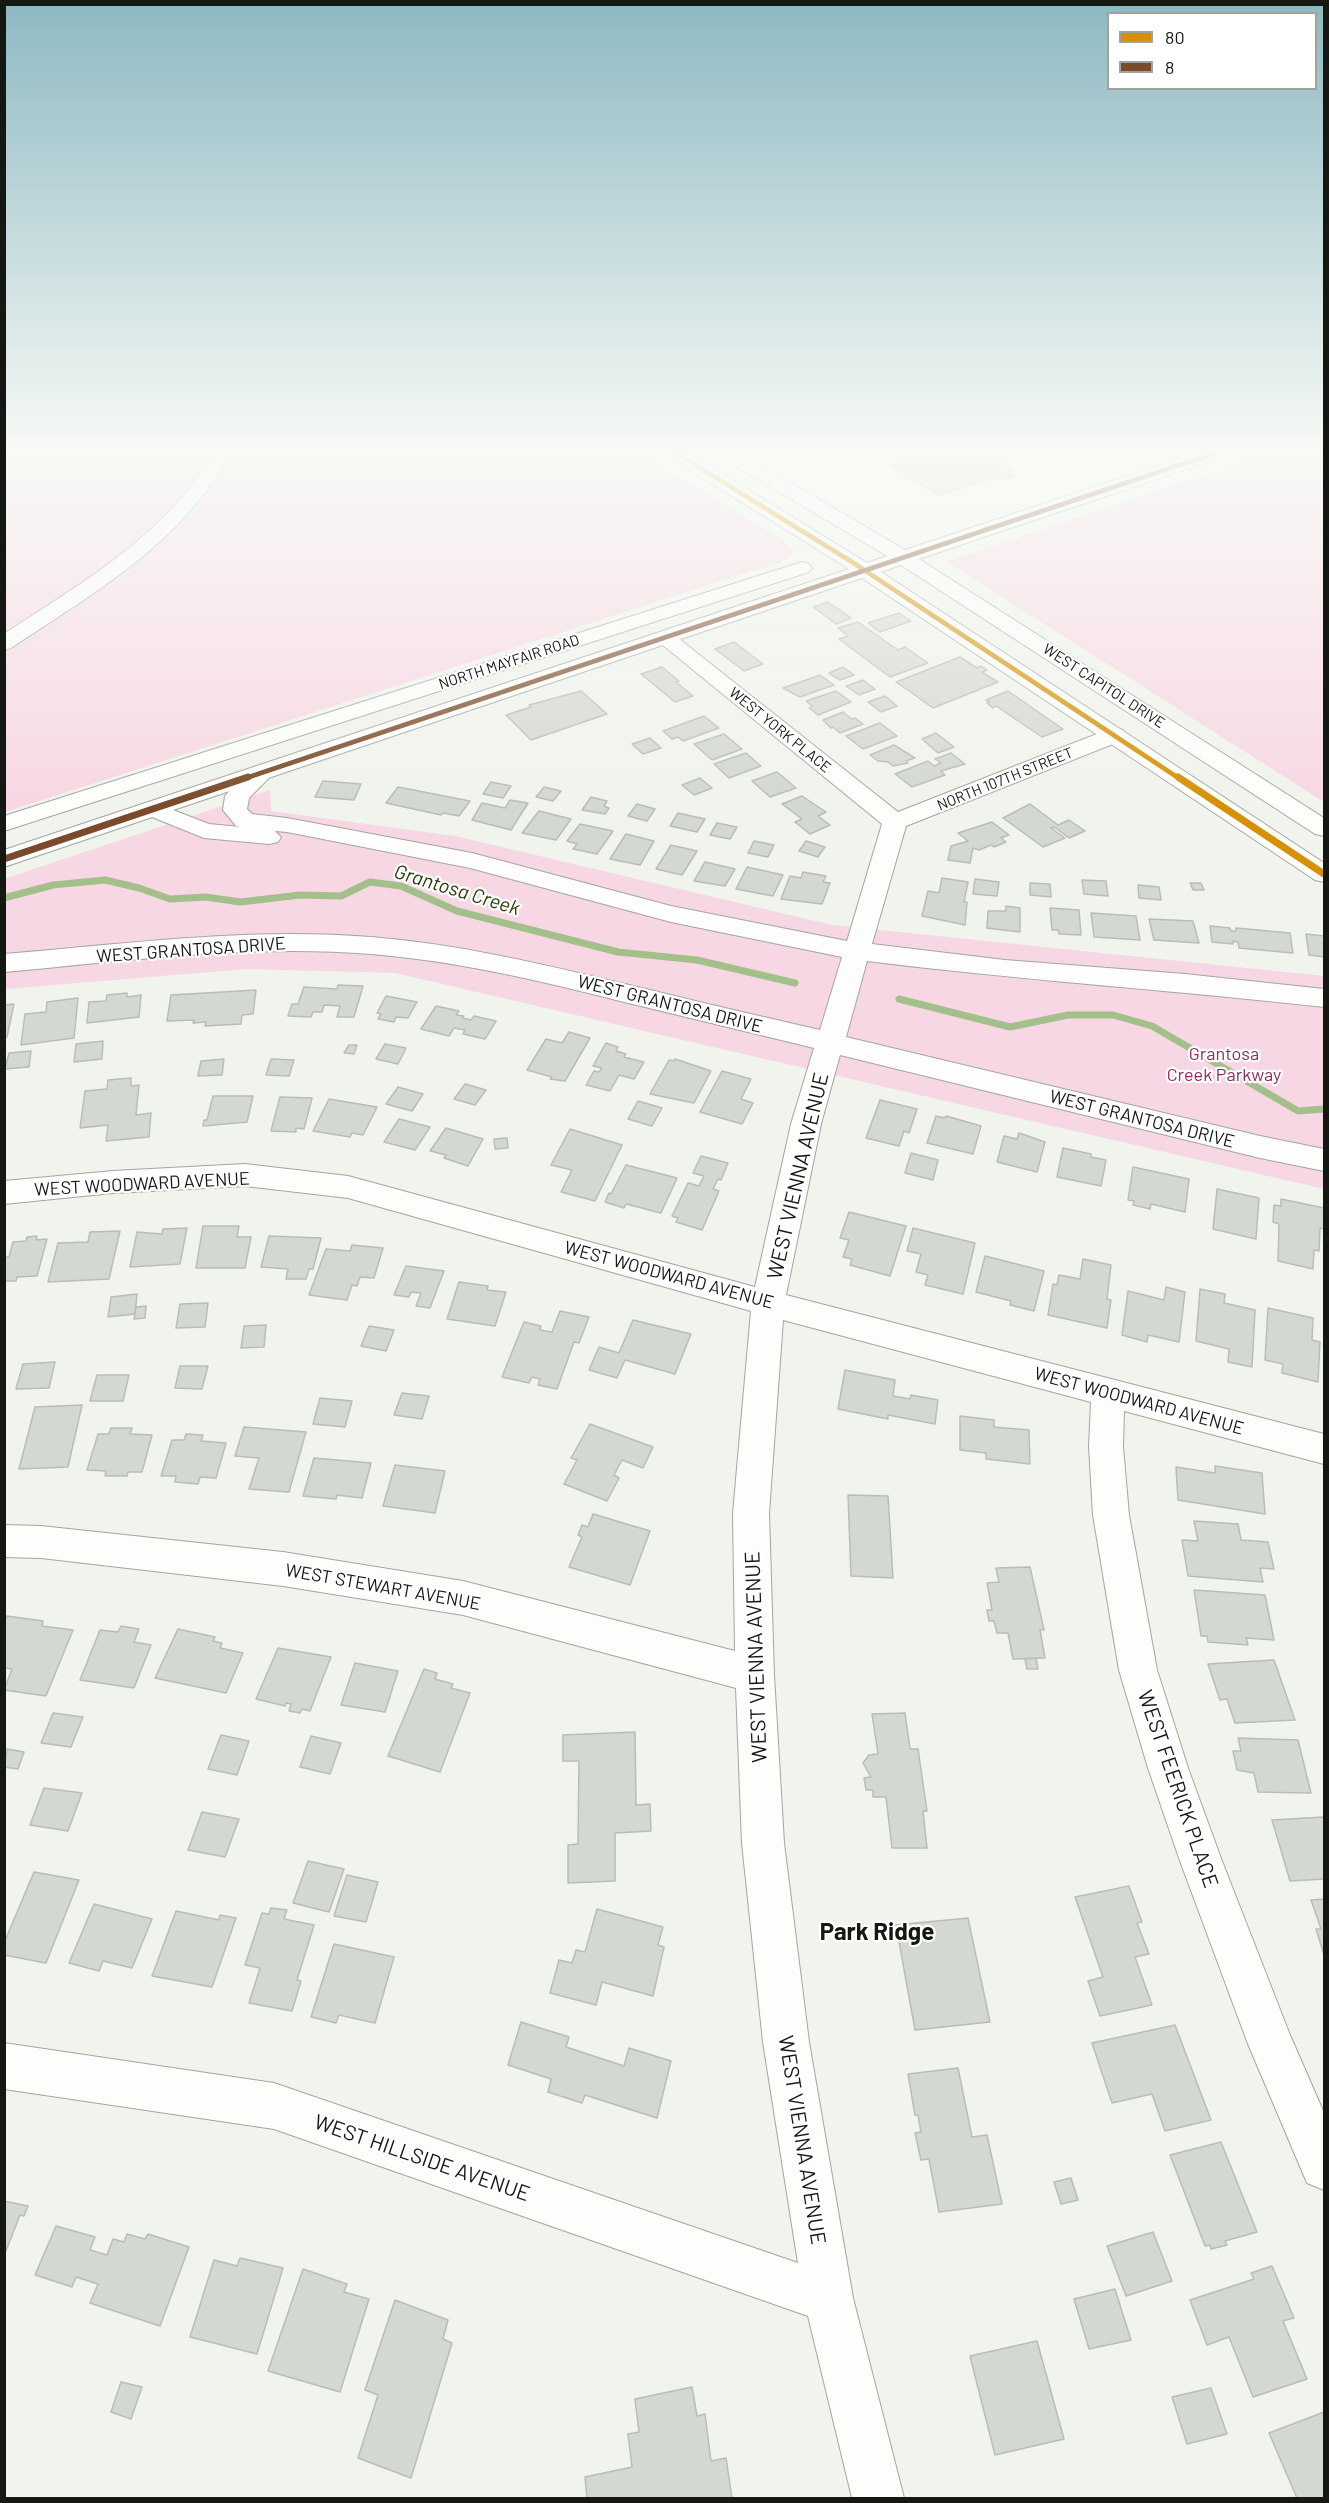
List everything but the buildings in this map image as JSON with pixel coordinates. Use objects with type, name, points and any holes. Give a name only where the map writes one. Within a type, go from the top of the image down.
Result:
[{"type":"main road","name":"NORTH MAYFAIR ROAD","points":[[4,824],[795,570]]},
{"type":"main road","name":"NORTH MAYFAIR ROAD","points":[[4,859],[865,570]]},
{"type":"main road","name":"WEST CAPITOL DRIVE","points":[[865,570],[1324,873]]},
{"type":"main road","name":"WEST CAPITOL DRIVE","points":[[923,570],[1324,828]]},
{"type":"street","points":[[4,644],[111,570]]},
{"type":"street","name":"WEST YORK PLACE","points":[[666,638],[895,822]]},
{"type":"street","name":"NORTH 107TH STREET","points":[[895,822],[1115,735]]},
{"type":"street","points":[[261,774],[237,796],[235,810],[244,821],[287,825],[322,834],[472,861],[671,914],[856,951],[1005,969],[1185,983],[1324,998]]},
{"type":"street","points":[[155,810],[204,831],[258,837],[322,834]]},
{"type":"street","name":"WEST VIENNA AVENUE","points":[[878,2499],[828,2298],[786,2042],[763,1843],[755,1676],[751,1513],[768,1303],[806,1124],[895,822]]},
{"type":"street","name":"WEST GRANTOSA DRIVE","points":[[4,963],[279,943],[348,944],[427,951],[511,965],[1249,1144],[1324,1160]]},
{"type":"street","name":"WEST WOODWARD AVENUE","points":[[4,1192],[113,1182],[245,1175],[348,1187],[768,1303],[1324,1449]]},
{"type":"street","name":"WEST FEERICK PLACE","points":[[1108,1393],[1106,1447],[1112,1515],[1138,1670],[1168,1768],[1205,1872],[1271,2044],[1324,2166]]},
{"type":"street","name":"WEST STEWART AVENUE","points":[[4,1541],[41,1542],[283,1569],[462,1598],[755,1676]]},
{"type":"street","name":"WEST HILLSIDE AVENUE","points":[[4,2066],[274,2106],[828,2298]]},
{"type":"green space","points":[[5,570],[756,570],[5,812]]},
{"type":"green space","points":[[959,570],[1324,570],[1324,802]]},
{"type":"green space","name":"Grantosa Creek Parkway","points":[[270,790],[271,811],[455,836],[832,925],[1324,976],[1324,1189],[395,973],[246,969],[5,989],[4,879]]},
{"type":"waterway","name":"Grantosa Creek","points":[[4,898],[53,885],[105,880],[139,888],[170,899],[206,897],[240,902],[300,895],[341,896],[370,882],[401,886],[457,911],[618,952],[697,960],[795,983]]},
{"type":"waterway","name":"Grantosa Creek","points":[[899,999],[1010,1027],[1068,1015],[1113,1015],[1152,1026],[1298,1111],[1324,1109]]},
{"type":"transit line","name":"80","points":[[864,570],[1324,874]]},
{"type":"transit line","name":"8","points":[[4,859],[867,570]]},
{"type":"district","name":"Park Ridge","points":[[877,1932]]}]
